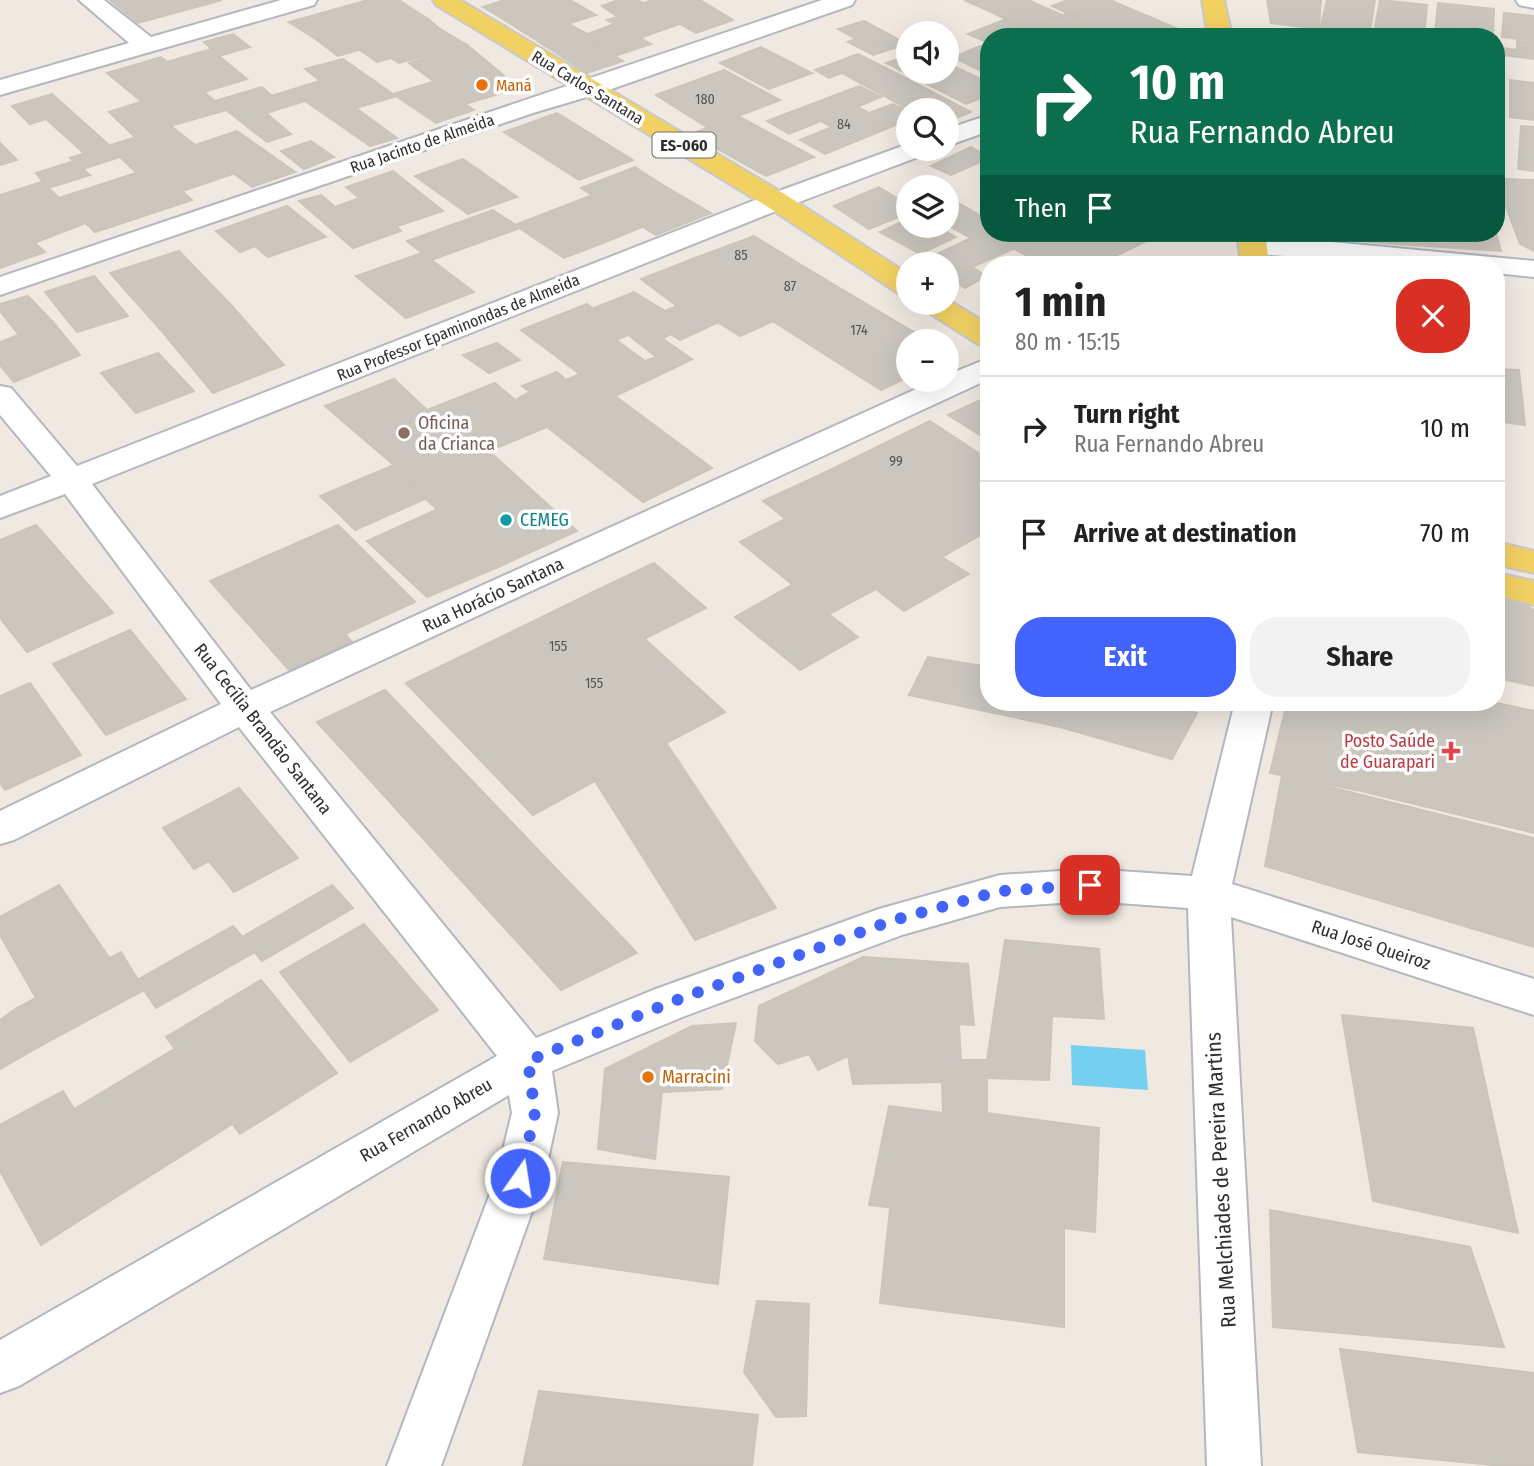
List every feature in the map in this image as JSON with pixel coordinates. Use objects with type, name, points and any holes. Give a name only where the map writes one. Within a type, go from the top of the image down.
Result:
[{"type":"main road","name":"Rua Carlos Santana","points":[[444,0],[776,201],[896,279]]},
{"type":"main road","points":[[1213,0],[1218,28]]},
{"type":"main road","points":[[952,315],[980,332]]},
{"type":"main road","points":[[1505,555],[1534,562]]},
{"type":"main road","points":[[1505,586],[1534,593]]},
{"type":"street","points":[[90,0],[147,46]]},
{"type":"street","points":[[0,88],[306,0]]},
{"type":"street","name":"Rua Jacinto de Almeida","points":[[0,286],[524,108],[591,89],[844,0]]},
{"type":"street","points":[[1527,0],[1534,1]]},
{"type":"street","points":[[959,133],[980,125]]},
{"type":"street","name":"Rua Professor Epaminondas de Almeida","points":[[0,508],[776,201],[896,157]]},
{"type":"street","points":[[1253,248],[1332,250],[1398,256]]},
{"type":"street","points":[[1505,266],[1534,269]]},
{"type":"street","name":"Rua Horácio Santana","points":[[0,829],[245,708],[980,371]]},
{"type":"street","name":"Rua Cecília Brandão Santana","points":[[0,395],[71,479],[245,708],[528,1061]]},
{"type":"street","name":"Rua Melchiades de Pereira Martins","points":[[1234,1466],[1209,893],[1252,711]]},
{"type":"street","name":"Rua Fernando Abreu","points":[[0,1368],[528,1061],[669,1003],[894,920],[1000,891],[1090,885],[1209,893]]},
{"type":"street","name":"Rua José Queiroz","points":[[1209,893],[1534,997]]},
{"type":"street","points":[[414,1466],[520,1178],[535,1113],[528,1061]]},
{"type":"water","points":[[1071,1045],[1145,1050],[1148,1090],[1072,1085]]},
{"type":"building","points":[[110,0],[222,0],[138,23]]},
{"type":"building","points":[[368,0],[399,0],[414,10],[314,38],[289,22]]},
{"type":"building","points":[[504,0],[562,0],[503,19],[483,7]]},
{"type":"building","points":[[562,0],[570,0],[596,15],[555,28],[546,24],[525,33],[503,19]]},
{"type":"building","points":[[618,0],[637,0],[682,23],[640,38],[607,20],[618,17],[602,6]]},
{"type":"building","points":[[653,0],[700,0],[733,20],[696,33],[643,3]]},
{"type":"building","points":[[964,0],[1021,0],[989,11]]},
{"type":"building","points":[[1028,0],[1062,15],[1024,28],[989,11]]},
{"type":"building","points":[[1068,0],[1110,0],[1176,28],[1101,28],[1052,6]]},
{"type":"building","points":[[1267,0],[1321,0],[1319,28],[1271,23]]},
{"type":"building","points":[[1327,0],[1375,0],[1370,28],[1320,28]]},
{"type":"building","points":[[1380,0],[1427,5],[1425,28],[1375,28]]},
{"type":"building","points":[[1438,3],[1494,9],[1493,28],[1436,28]]},
{"type":"building","points":[[414,10],[428,19],[357,39],[369,47],[338,56],[314,38]]},
{"type":"building","points":[[1068,13],[1101,28],[1029,28]]},
{"type":"building","points":[[1504,13],[1534,16],[1534,41],[1505,37],[1505,28],[1503,28]]},
{"type":"building","points":[[428,19],[440,29],[369,47],[357,39]]},
{"type":"building","points":[[1006,19],[1024,28],[983,28]]},
{"type":"building","points":[[864,21],[896,38],[896,48],[873,55],[848,42],[856,39],[838,29]]},
{"type":"building","points":[[546,24],[555,28],[569,24],[600,41],[592,43],[623,61],[587,73],[525,33]]},
{"type":"building","points":[[614,24],[651,44],[615,56],[592,43],[600,41],[588,34]]},
{"type":"building","points":[[440,29],[467,45],[399,63],[391,58],[377,62],[360,50]]},
{"type":"building","points":[[980,29],[980,39],[968,34]]},
{"type":"building","points":[[233,34],[250,47],[219,56],[204,42]]},
{"type":"building","points":[[1517,41],[1534,43],[1534,59],[1505,55],[1505,48],[1517,50]]},
{"type":"building","points":[[467,45],[519,88],[465,104],[409,63]]},
{"type":"building","points":[[980,46],[980,70],[959,60],[959,55]]},
{"type":"building","points":[[761,47],[812,73],[769,89],[720,63]]},
{"type":"building","points":[[211,49],[247,79],[204,92],[167,62]]},
{"type":"building","points":[[858,54],[884,67],[851,78],[842,73],[829,78],[815,70]]},
{"type":"building","points":[[161,57],[226,110],[171,126],[107,73]]},
{"type":"building","points":[[343,59],[397,96],[356,108],[305,69]]},
{"type":"building","points":[[896,60],[896,68],[886,63]]},
{"type":"building","points":[[884,67],[896,73],[896,84],[917,84],[944,98],[896,98],[896,102],[851,78]]},
{"type":"building","points":[[959,69],[980,79],[980,99],[966,104],[959,98],[927,84],[959,84]]},
{"type":"building","points":[[724,70],[780,100],[708,128],[656,95]]},
{"type":"building","points":[[1510,80],[1534,83],[1534,120],[1510,117]]},
{"type":"building","points":[[319,81],[397,138],[370,146],[305,101],[266,113],[291,134],[267,142],[226,110]]},
{"type":"building","points":[[435,81],[474,110],[436,123],[393,94]]},
{"type":"building","points":[[859,86],[881,97],[857,107],[869,113],[893,104],[896,105],[896,125],[825,154],[800,140],[832,127],[821,121],[789,134],[767,121]]},
{"type":"building","points":[[262,87],[272,96],[226,110],[215,101]]},
{"type":"building","points":[[52,94],[109,145],[84,153],[46,119],[30,124],[12,106]]},
{"type":"building","points":[[140,102],[171,126],[135,137],[109,112]]},
{"type":"building","points":[[959,106],[971,112],[959,117]]},
{"type":"building","points":[[557,113],[633,160],[579,180],[504,132]]},
{"type":"building","points":[[738,116],[814,157],[766,176],[691,134]]},
{"type":"building","points":[[171,126],[233,174],[182,191],[127,140]]},
{"type":"building","points":[[1521,126],[1534,127],[1534,171],[1518,169]]},
{"type":"building","points":[[237,131],[295,172],[252,187],[195,145]]},
{"type":"building","points":[[127,140],[155,167],[137,173],[120,157],[83,169],[70,158]]},
{"type":"building","points":[[311,141],[334,157],[304,169],[281,151]]},
{"type":"building","points":[[0,143],[17,160],[0,165]]},
{"type":"building","points":[[971,147],[980,152],[980,162],[951,175],[931,166],[942,161],[959,161],[959,153]]},
{"type":"building","points":[[463,159],[517,197],[468,214],[415,176]]},
{"type":"building","points":[[74,161],[90,175],[48,188],[36,173]]},
{"type":"building","points":[[155,167],[192,200],[95,232],[59,198]]},
{"type":"building","points":[[635,167],[661,184],[607,205],[581,188]]},
{"type":"building","points":[[393,171],[443,211],[395,227],[346,187]]},
{"type":"building","points":[[1505,179],[1534,180],[1534,251],[1520,244],[1505,204]]},
{"type":"building","points":[[42,182],[86,223],[34,243],[0,211],[0,195]]},
{"type":"building","points":[[661,184],[711,213],[656,235],[607,205]]},
{"type":"building","points":[[879,187],[896,198],[896,218],[869,229],[834,206]]},
{"type":"building","points":[[321,195],[335,207],[360,198],[401,231],[353,248],[299,201]]},
{"type":"building","points":[[592,195],[642,227],[600,244],[551,211]]},
{"type":"building","points":[[959,203],[980,216],[980,242],[1027,243],[997,256],[980,256],[980,264],[972,267],[980,272],[980,279],[965,288],[959,284],[959,252],[941,252],[971,238],[959,232]]},
{"type":"building","points":[[287,206],[326,237],[268,257],[255,246],[240,252],[216,231]]},
{"type":"building","points":[[493,210],[520,228],[431,260],[407,241]]},
{"type":"building","points":[[0,211],[18,228],[0,234]]},
{"type":"building","points":[[551,211],[600,244],[564,258],[515,225]]},
{"type":"building","points":[[896,225],[896,238],[954,238],[924,252],[916,252],[880,232]]},
{"type":"building","points":[[18,228],[45,252],[0,268],[0,234]]},
{"type":"building","points":[[754,236],[793,260],[731,284],[695,258]]},
{"type":"building","points":[[1025,242],[1144,242],[1116,256],[1028,256],[1013,248],[1027,243]]},
{"type":"building","points":[[1498,242],[1501,251],[1397,244]]},
{"type":"building","points":[[179,251],[231,305],[160,329],[110,273]]},
{"type":"building","points":[[422,253],[474,292],[406,318],[356,276]]},
{"type":"building","points":[[695,258],[731,284],[677,306],[641,279]]},
{"type":"building","points":[[793,260],[843,290],[740,336],[686,302]]},
{"type":"building","points":[[94,276],[128,316],[77,332],[45,292]]},
{"type":"building","points":[[843,290],[909,329],[896,329],[896,383],[881,390],[774,322]]},
{"type":"building","points":[[634,292],[686,326],[645,348],[594,308]]},
{"type":"building","points":[[28,296],[53,322],[19,335],[0,311],[0,304]]},
{"type":"building","points":[[686,302],[719,322],[680,340],[671,334],[686,326],[665,311]]},
{"type":"building","points":[[587,304],[628,335],[609,343],[595,335],[571,344],[599,366],[580,374],[521,330]]},
{"type":"building","points":[[231,305],[284,365],[213,393],[160,329]]},
{"type":"building","points":[[53,322],[80,355],[14,382],[0,365],[0,342]]},
{"type":"building","points":[[595,335],[609,343],[616,340],[645,361],[656,357],[672,369],[609,399],[580,374],[599,366],[571,344]]},
{"type":"building","points":[[663,339],[692,359],[672,369],[645,348]]},
{"type":"building","points":[[497,343],[520,360],[489,373],[463,355]]},
{"type":"building","points":[[158,353],[194,391],[136,413],[101,373]]},
{"type":"building","points":[[1505,369],[1519,370],[1525,425],[1505,422]]},
{"type":"building","points":[[557,372],[566,380],[580,374],[609,399],[547,427],[517,399],[530,392],[522,386]]},
{"type":"building","name":"Oficina da Crianca","points":[[394,379],[477,456],[415,483],[325,406]]},
{"type":"building","points":[[495,383],[547,427],[477,456],[427,410]]},
{"type":"building","points":[[615,396],[712,468],[643,502],[547,427]]},
{"type":"building","points":[[980,400],[980,435],[948,415]]},
{"type":"building","points":[[930,421],[980,454],[980,535],[942,557],[824,473]]},
{"type":"building","name":"CEMEG","points":[[490,452],[577,531],[496,568],[411,484]]},
{"type":"building","points":[[394,465],[415,483],[339,514],[320,496]]},
{"type":"building","points":[[824,473],[969,574],[904,611],[763,501]]},
{"type":"building","points":[[411,484],[425,499],[355,530],[339,514]]},
{"type":"building","points":[[436,510],[496,568],[427,597],[367,541]]},
{"type":"building","points":[[785,519],[876,589],[829,614],[740,542]]},
{"type":"building","points":[[36,525],[113,613],[27,652],[0,618],[0,540]]},
{"type":"building","points":[[338,525],[415,602],[345,634],[269,555]]},
{"type":"building","points":[[269,555],[352,642],[290,671],[210,581]]},
{"type":"building","points":[[654,563],[706,608],[644,639],[593,592]]},
{"type":"building","points":[[792,585],[858,637],[800,670],[735,617]]},
{"type":"building","points":[[593,592],[725,712],[595,781],[466,654]]},
{"type":"building","points":[[1505,596],[1534,610],[1534,686],[1505,680]]},
{"type":"building","points":[[130,630],[186,699],[106,735],[53,664]]},
{"type":"building","points":[[466,654],[595,781],[533,815],[406,683]]},
{"type":"building","points":[[928,657],[980,666],[980,710],[909,695]]},
{"type":"building","points":[[30,683],[81,755],[5,790],[0,783],[0,696]]},
{"type":"building","points":[[385,690],[637,953],[561,990],[317,722]]},
{"type":"building","name":"Posto Saúde de Guarapari","points":[[1505,705],[1534,711],[1534,833],[1361,791],[1375,711],[1505,711]]},
{"type":"building","points":[[984,711],[1064,711],[1060,727]]},
{"type":"building","points":[[1064,711],[1197,713],[1172,759],[1060,727]]},
{"type":"building","points":[[1285,711],[1375,711],[1361,791],[1270,773]]},
{"type":"building","points":[[667,744],[776,908],[695,940],[595,781]]},
{"type":"building","points":[[1282,775],[1534,838],[1534,947],[1265,866]]},
{"type":"building","points":[[239,788],[298,858],[234,892],[209,861],[194,869],[163,828]]},
{"type":"building","points":[[59,885],[110,959],[36,998],[0,935],[0,917]]},
{"type":"building","points":[[332,885],[353,908],[262,961],[242,937]]},
{"type":"building","points":[[364,924],[438,1010],[350,1062],[280,972]]},
{"type":"building","points":[[233,926],[255,952],[156,1008],[137,980]]},
{"type":"building","points":[[1005,940],[1099,949],[1104,1019],[1052,1016],[1049,1080],[987,1078],[987,1060]]},
{"type":"building","points":[[121,952],[144,990],[42,1045],[17,1008]]},
{"type":"building","points":[[863,957],[870,1046],[818,1070],[809,1054],[778,1064],[755,1041],[759,1006]]},
{"type":"building","points":[[863,957],[968,964],[974,1025],[868,1019]]},
{"type":"building","points":[[261,980],[337,1073],[240,1134],[166,1037]]},
{"type":"building","points":[[17,1008],[42,1045],[0,1069],[0,1020]]},
{"type":"building","points":[[1342,1015],[1473,1028],[1518,1233],[1373,1201]]},
{"type":"building","points":[[868,1019],[959,1025],[961,1060],[987,1060],[987,1113],[943,1113],[942,1082],[853,1084],[848,1056],[870,1046]]},
{"type":"building","points":[[736,1023],[722,1089],[662,1092],[655,1159],[598,1149],[605,1069],[692,1026]]},
{"type":"building","points":[[176,1048],[232,1124],[124,1192],[74,1109]]},
{"type":"building","points":[[63,1091],[124,1192],[41,1245],[0,1171],[0,1125]]},
{"type":"building","points":[[889,1106],[943,1113],[987,1113],[1099,1128],[1095,1232],[869,1205]]},
{"type":"building","points":[[563,1162],[729,1177],[718,1284],[544,1259]]},
{"type":"building","points":[[890,1208],[1064,1229],[1064,1327],[880,1303]]},
{"type":"building","points":[[1270,1210],[1470,1247],[1504,1347],[1273,1327]]},
{"type":"building","points":[[757,1301],[809,1304],[806,1416],[776,1417],[744,1372]]},
{"type":"building","points":[[1340,1349],[1534,1373],[1534,1466],[1504,1466],[1358,1452]]},
{"type":"building","points":[[539,1391],[758,1415],[752,1466],[523,1466]]},
{"type":"place","name":"Maná","points":[[482,85]]},
{"type":"place","name":"Oficina da Crianca","points":[[404,433]]},
{"type":"place","name":"CEMEG","points":[[506,520]]},
{"type":"place","name":"Posto Saúde de Guarapari","points":[[1451,751]]},
{"type":"place","name":"Marracini","points":[[648,1077]]},
{"type":"route","points":[[520,1178],[535,1113],[528,1061],[669,1003],[894,920],[1000,891],[1090,885]]}]
